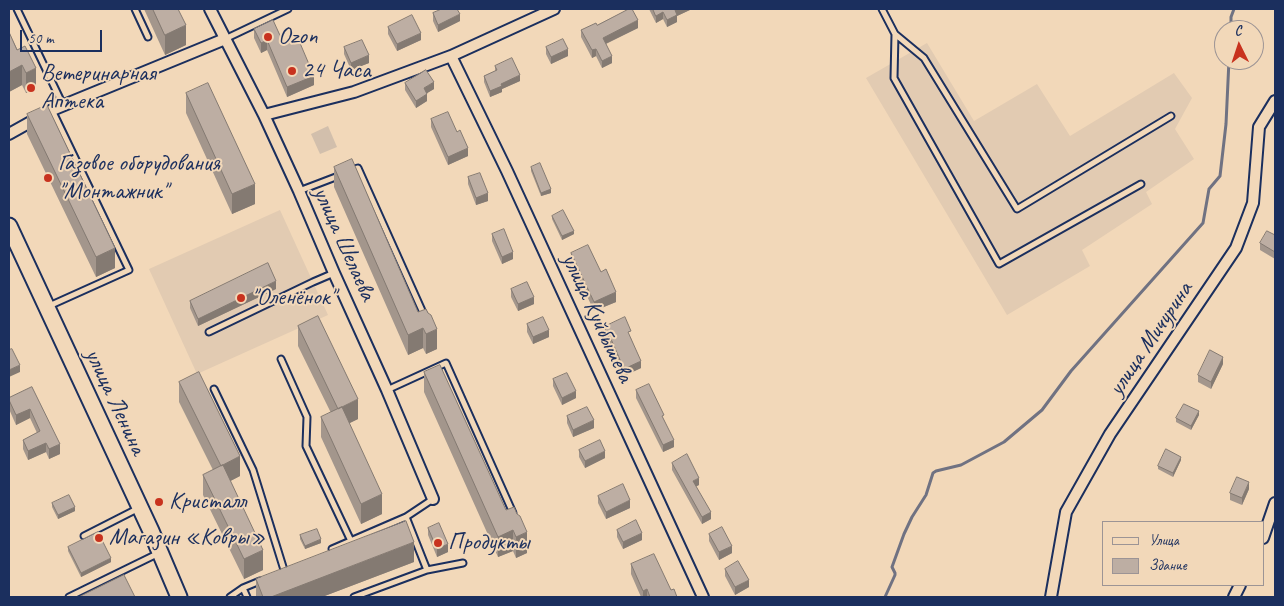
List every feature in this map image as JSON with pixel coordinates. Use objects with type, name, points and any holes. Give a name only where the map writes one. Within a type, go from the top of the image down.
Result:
[{"type":"main road","name":"улица Ленина","points":[[9,226],[180,597]]},
{"type":"street","name":"улица Шелаева","points":[[210,9],[264,115],[299,191],[433,499]]},
{"type":"street","points":[[264,115],[354,92],[451,56],[554,9]]},
{"type":"street","points":[[9,134],[52,110],[226,39]]},
{"type":"street","name":"улица Куйбышева","points":[[451,56],[507,170],[703,597]]},
{"type":"street","name":"улица Мичурина","points":[[1051,597],[1066,512],[1110,434],[1236,248],[1252,203],[1259,127],[1275,101]]},
{"type":"street","points":[[1264,535],[1275,503]]},
{"type":"lane","points":[[17,9],[64,106]]},
{"type":"lane","points":[[135,9],[148,38]]},
{"type":"lane","points":[[226,39],[288,9]]},
{"type":"lane","points":[[882,9],[895,34],[924,58],[1017,209],[1171,116]]},
{"type":"lane","points":[[895,34],[894,78],[999,264],[1141,184]]},
{"type":"lane","points":[[46,308],[130,270],[52,110]]},
{"type":"lane","points":[[299,191],[358,168],[428,322]]},
{"type":"lane","points":[[209,332],[334,273]]},
{"type":"lane","points":[[281,359],[308,417],[306,446],[351,541]]},
{"type":"lane","points":[[387,390],[446,363],[513,514]]},
{"type":"lane","points":[[214,389],[253,470],[284,570]]},
{"type":"lane","points":[[326,552],[406,517],[433,499]]},
{"type":"lane","points":[[84,536],[140,507]]},
{"type":"lane","points":[[406,517],[427,570]]},
{"type":"lane","points":[[69,597],[160,552]]},
{"type":"lane","points":[[354,597],[427,570],[463,563]]},
{"type":"lane","points":[[276,574],[292,567]]},
{"type":"lane","points":[[230,597],[243,588],[268,577]]},
{"type":"lane","points":[[243,588],[247,597]]},
{"type":"shaded area","points":[[927,43],[974,121],[1037,84],[1070,136],[1174,73],[1192,98],[1175,129],[1194,159],[1146,192],[1152,204],[1082,250],[1090,266],[1007,315],[866,78]]},
{"type":"shaded area","points":[[328,126],[337,147],[320,154],[311,134]]},
{"type":"shaded area","name":"\"Оленёнок\"","points":[[280,210],[328,315],[197,374],[149,269]]},
{"type":"building","points":[[153,9],[178,9],[186,25],[165,35]]},
{"type":"building","points":[[442,9],[457,9],[460,14],[438,25],[433,13]]},
{"type":"building","points":[[632,9],[638,20],[603,38],[612,56],[602,61],[596,49],[592,50],[581,30],[596,23],[597,25]]},
{"type":"building","points":[[653,9],[678,9],[675,10],[677,15],[667,20],[663,12],[656,16]]},
{"type":"building","points":[[412,15],[421,33],[397,44],[388,27]]},
{"type":"building","points":[[273,20],[283,42],[297,36],[314,76],[287,87],[267,40],[261,43],[254,29]]},
{"type":"building","points":[[9,32],[17,50],[25,46],[36,68],[26,73],[22,65],[9,72]]},
{"type":"building","points":[[563,39],[568,49],[551,57],[546,47]]},
{"type":"building","points":[[362,40],[369,55],[351,63],[344,47]]},
{"type":"building","points":[[512,58],[520,75],[490,91],[484,76],[497,70],[495,66]]},
{"type":"building","points":[[426,70],[434,82],[424,88],[427,94],[416,101],[405,83]]},
{"type":"building","points":[[208,83],[255,184],[232,194],[186,93]]},
{"type":"building","points":[[47,105],[115,248],[96,257],[27,114]]},
{"type":"building","points":[[448,112],[457,132],[460,130],[468,148],[448,157],[431,119]]},
{"type":"building","points":[[352,159],[418,312],[426,309],[437,329],[426,334],[423,328],[408,335],[334,167]]},
{"type":"building","points":[[540,163],[551,189],[541,193],[531,167]]},
{"type":"building","points":[[480,173],[488,193],[476,198],[468,177]]},
{"type":"building","points":[[563,210],[574,231],[562,236],[552,216]]},
{"type":"building","points":[[504,229],[513,252],[502,257],[492,234]]},
{"type":"building","points":[[1267,231],[1275,235],[1275,252],[1260,243]]},
{"type":"building","points":[[588,245],[601,272],[606,269],[616,292],[594,302],[571,253]]},
{"type":"building","points":[[268,263],[276,281],[198,319],[190,301]]},
{"type":"building","points":[[527,282],[534,297],[518,304],[511,289]]},
{"type":"building","points":[[318,316],[358,399],[338,409],[298,326]]},
{"type":"building","points":[[543,317],[549,330],[533,337],[527,324]]},
{"type":"building","points":[[625,317],[631,331],[628,332],[641,361],[624,369],[604,327]]},
{"type":"building","points":[[12,349],[20,365],[9,370],[9,350]]},
{"type":"building","points":[[1210,350],[1223,357],[1211,382],[1198,375]]},
{"type":"building","points":[[440,365],[506,510],[514,507],[527,532],[516,537],[513,530],[498,537],[424,372]]},
{"type":"building","points":[[199,372],[240,456],[221,466],[179,382]]},
{"type":"building","points":[[567,373],[576,391],[562,398],[553,379]]},
{"type":"building","points":[[649,384],[674,440],[663,445],[636,390]]},
{"type":"building","points":[[32,387],[60,444],[49,449],[46,443],[28,451],[23,440],[40,431],[30,409],[16,415],[9,400],[9,398]]},
{"type":"building","points":[[1184,404],[1199,411],[1191,426],[1176,418]]},
{"type":"building","points":[[342,407],[382,494],[361,504],[321,417]]},
{"type":"building","points":[[587,407],[594,420],[573,430],[567,416]]},
{"type":"building","points":[[600,440],[605,451],[585,461],[579,450]]},
{"type":"building","points":[[1166,449],[1181,457],[1173,473],[1158,466]]},
{"type":"building","points":[[687,454],[699,478],[693,481],[711,512],[702,517],[672,463]]},
{"type":"building","points":[[223,465],[263,550],[244,559],[203,475]]},
{"type":"building","points":[[1237,477],[1249,482],[1242,498],[1230,493]]},
{"type":"building","points":[[623,484],[630,500],[606,512],[598,496]]},
{"type":"building","points":[[69,495],[75,507],[58,515],[52,503]]},
{"type":"building","points":[[636,520],[642,533],[623,542],[617,530]]},
{"type":"building","points":[[406,521],[414,542],[271,597],[263,597],[256,579]]},
{"type":"building","points":[[439,523],[448,544],[437,549],[428,528]]},
{"type":"building","points":[[722,527],[732,546],[719,552],[709,534]]},
{"type":"building","points":[[317,529],[321,539],[305,546],[300,535]]},
{"type":"building","points":[[98,532],[111,558],[81,573],[68,547]]},
{"type":"building","points":[[654,554],[671,590],[674,589],[677,597],[650,597],[647,589],[643,591],[631,564]]},
{"type":"building","points":[[738,561],[749,580],[735,587],[725,569]]},
{"type":"building","points":[[124,575],[135,597],[79,597]]},
{"type":"waterway","points":[[1231,20],[1234,9]]},
{"type":"waterway","points":[[885,597],[895,575],[892,567],[904,534],[926,495],[933,473],[961,465],[1004,442],[1042,410],[1071,371],[1203,223],[1209,189],[1220,176],[1226,124],[1229,70]]},
{"type":"place","name":"Ozon","points":[[268,37]]},
{"type":"place","name":"24 Часа","points":[[292,71]]},
{"type":"place","name":"Ветеринарная Аптека","points":[[31,88]]},
{"type":"place","name":"Газовое оборудования \"Монтажник\"","points":[[48,178]]},
{"type":"place","name":"\"Оленёнок\"","points":[[241,298]]},
{"type":"place","name":"Кристалл","points":[[159,502]]},
{"type":"place","name":"Магазин «Ковры»","points":[[99,538]]},
{"type":"place","name":"Продукты","points":[[438,543]]}]
